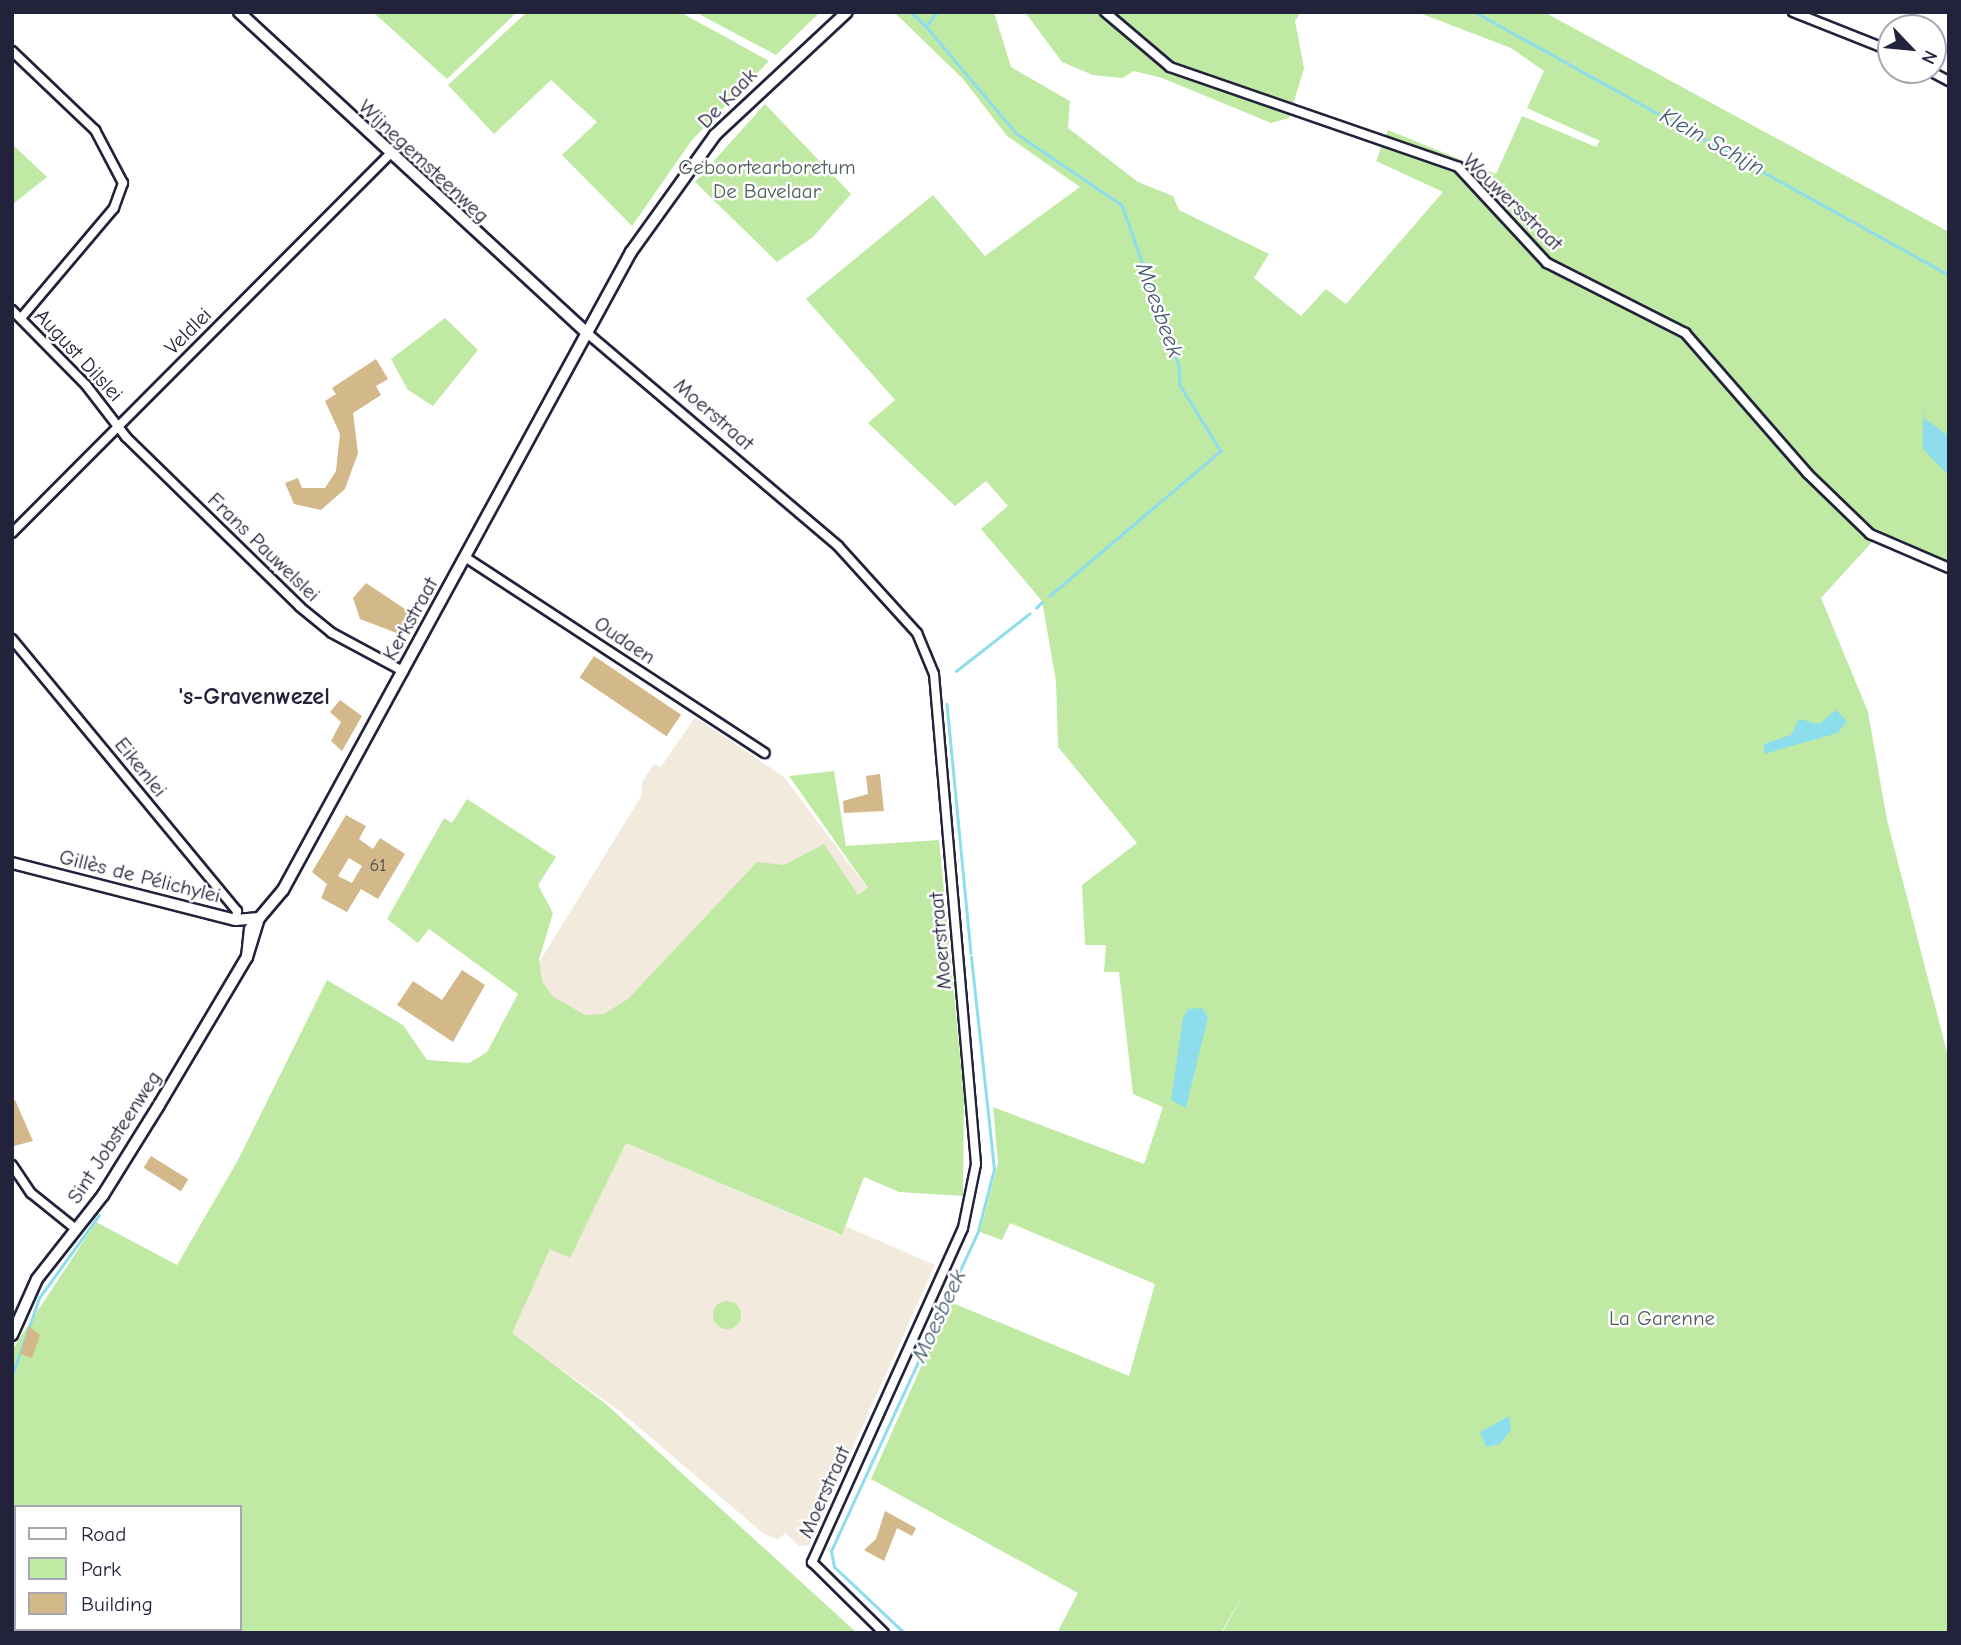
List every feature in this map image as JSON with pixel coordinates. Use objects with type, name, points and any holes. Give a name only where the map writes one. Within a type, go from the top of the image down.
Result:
[{"type":"main road","name":"De Kaak","points":[[587,333],[634,247],[713,138],[847,12]]},
{"type":"main road","name":"Wijnegemsteenweg","points":[[242,13],[389,155],[587,333]]},
{"type":"main road","name":"Kerkstraat","points":[[259,918],[276,901],[587,333]]},
{"type":"main road","name":"Gillès de Pélichylei","points":[[12,863],[259,918]]},
{"type":"main road","name":"Sint Jobsteenweg","points":[[12,1335],[37,1279],[76,1229],[247,957],[250,929],[259,918]]},
{"type":"street","name":"Wouwersstraat","points":[[1105,12],[1170,68],[1458,167],[1547,262],[1685,333],[1807,473],[1870,534],[1949,568]]},
{"type":"street","points":[[1793,12],[1877,45]]},
{"type":"street","points":[[12,51],[95,130],[122,183],[114,208],[21,318]]},
{"type":"street","name":"Veldlei","points":[[12,533],[389,155]]},
{"type":"street","name":"August Dilslei","points":[[12,310],[120,424]]},
{"type":"street","name":"Moerstraat","points":[[587,333],[838,546],[918,633],[934,674],[976,1164],[963,1228],[812,1562],[884,1633]]},
{"type":"street","name":"Frans Pauwelslei","points":[[120,424],[154,465],[321,625],[403,670]]},
{"type":"street","name":"Oudaen","points":[[465,557],[765,753]]},
{"type":"street","name":"Eikenlei","points":[[12,639],[236,915]]},
{"type":"street","points":[[12,1165],[31,1193],[76,1229]]},
{"type":"shaded area","points":[[695,717],[784,777],[871,893],[893,1129],[519,995],[642,795],[642,782],[654,764],[661,767]]},
{"type":"shaded area","points":[[626,1143],[841,1235],[845,1226],[935,1265],[809,1545],[799,1546],[785,1533],[778,1540],[764,1534],[621,1412],[511,1334],[550,1248],[570,1257]]},
{"type":"green space","points":[[373,12],[517,12],[447,79]]},
{"type":"green space","points":[[527,12],[680,12],[769,61],[692,140],[632,226],[562,155],[597,122],[551,80],[494,134],[448,85]]},
{"type":"green space","points":[[695,12],[820,12],[776,55]]},
{"type":"green space","name":"La Garenne","points":[[894,12],[994,12],[1011,67],[1070,101],[1068,128],[1138,182],[1173,196],[1179,210],[1269,254],[1254,278],[1301,316],[1326,289],[1346,304],[1443,192],[1376,161],[1388,130],[1496,174],[1522,116],[1596,147],[1600,141],[1527,108],[1544,71],[1511,48],[1417,12],[1544,12],[1949,232],[1949,573],[1872,542],[1821,598],[1868,712],[1887,820],[1949,1060],[1949,1633],[1222,1633],[1246,1589],[1221,1633],[1057,1633],[1078,1593],[871,1479],[950,1302],[1129,1376],[1155,1284],[1010,1223],[1002,1240],[980,1232],[998,1163],[993,1107],[1144,1164],[1163,1107],[1133,1094],[1119,972],[1104,972],[1106,945],[1085,945],[1082,885],[1137,843],[1058,747],[1056,681],[1042,601],[981,529],[1008,506],[986,481],[955,506],[868,423],[895,400],[806,299],[933,195],[985,256],[1080,187],[1007,136],[963,79]]},
{"type":"green space","points":[[1025,12],[1301,12],[1295,21],[1304,68],[1289,118],[1271,123],[1162,78],[1134,71],[1122,78],[1093,75],[1062,62]]},
{"type":"green space","name":"Geboortearboretum De Bavelaar","points":[[765,104],[851,194],[813,237],[777,262],[695,182]]},
{"type":"green space","points":[[12,144],[47,177],[13,204],[12,203]]},
{"type":"green space","points":[[445,318],[478,350],[433,406],[408,390],[391,359]]},
{"type":"green space","points":[[834,771],[846,846],[939,840],[964,1097],[963,1196],[899,1192],[864,1177],[842,1235],[626,1143],[570,1258],[550,1249],[512,1333],[606,1404],[857,1633],[12,1633],[12,1350],[96,1222],[177,1265],[238,1160],[327,980],[403,1025],[427,1060],[469,1063],[487,1052],[518,994],[429,929],[418,943],[387,919],[444,818],[452,823],[467,799],[556,857],[538,885],[553,913],[539,960],[542,981],[552,996],[585,1015],[604,1014],[628,999],[757,862],[784,865],[824,844],[858,895],[868,888],[789,776]]},
{"type":"green space","points":[[727,1301],[737,1305],[741,1315],[737,1325],[727,1329],[717,1325],[713,1315],[717,1305]]},
{"type":"water","points":[[1923,400],[1924,418],[1949,436],[1949,476],[1923,449]]},
{"type":"water","points":[[1836,710],[1847,721],[1838,733],[1764,754],[1764,744],[1791,735],[1799,719],[1819,724]]},
{"type":"water","points":[[1202,1008],[1208,1017],[1186,1108],[1171,1100],[1183,1018],[1188,1009]]},
{"type":"water","points":[[1509,1416],[1511,1430],[1500,1444],[1486,1447],[1480,1432]]},
{"type":"building","points":[[376,359],[388,379],[376,386],[381,395],[353,413],[358,453],[345,489],[321,510],[294,504],[285,483],[298,478],[302,488],[325,488],[336,471],[340,434],[325,401],[336,394],[332,388]]},
{"type":"building","points":[[366,583],[411,613],[407,630],[399,634],[360,619],[353,598]]},
{"type":"building","points":[[594,656],[681,715],[667,736],[579,678]]},
{"type":"building","points":[[340,700],[362,716],[342,751],[331,741],[341,722],[330,712]]},
{"type":"building","points":[[880,774],[884,811],[844,813],[843,801],[868,794],[866,776]]},
{"type":"building","points":[[346,815],[366,826],[359,839],[373,849],[380,838],[405,854],[378,899],[361,889],[347,912],[321,898],[327,884],[312,872]],"holes":[[[349,858],[362,866],[352,883],[338,876]]]},
{"type":"building","points":[[462,970],[485,985],[453,1042],[397,1005],[413,981],[442,1000]]},
{"type":"building","points":[[12,1100],[15,1100],[33,1141],[14,1146]]},
{"type":"building","points":[[151,1156],[188,1179],[181,1191],[144,1168]]},
{"type":"building","points":[[29,1326],[40,1335],[32,1358],[20,1354]]},
{"type":"building","points":[[885,1511],[916,1528],[912,1536],[897,1528],[884,1561],[864,1550],[876,1539]]},
{"type":"waterway","name":"Moesbeek","points":[[911,12],[926,26],[937,12]]},
{"type":"waterway","name":"Klein Schijn","points":[[1475,12],[1949,275]]},
{"type":"waterway","name":"Moesbeek","points":[[926,26],[1016,133],[1122,205],[1179,366],[1180,385],[1221,451],[1050,596]]},
{"type":"waterway","name":"Moesbeek","points":[[1036,608],[1042,602]]},
{"type":"waterway","name":"Moesbeek","points":[[956,671],[1029,614]]},
{"type":"waterway","name":"Moesbeek","points":[[947,704],[971,953]]},
{"type":"waterway","name":"Moesbeek","points":[[904,1633],[834,1567],[831,1551],[978,1231],[994,1169],[971,957]]},
{"type":"waterway","points":[[12,1376],[39,1298],[99,1215]]},
{"type":"district","name":"'s-Gravenwezel","points":[[254,697]]}]
